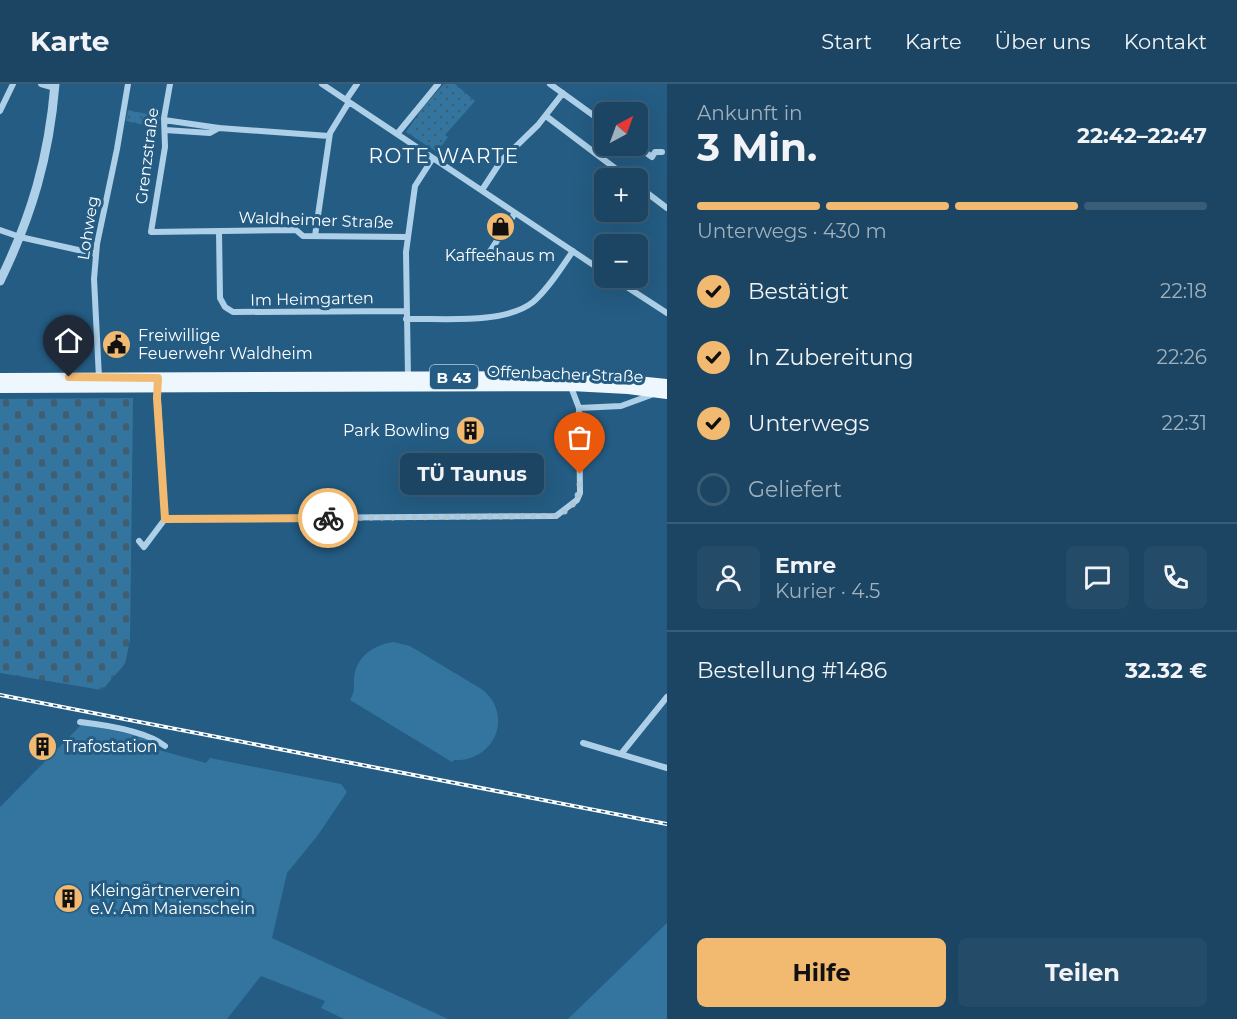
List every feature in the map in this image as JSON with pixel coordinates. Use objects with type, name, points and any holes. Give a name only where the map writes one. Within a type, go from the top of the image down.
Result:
[{"type":"main road","name":"Offenbacher Straße","points":[[157,383],[585,377],[667,384]]},
{"type":"main road","name":"B 43","points":[[0,378],[99,378],[136,383]]},
{"type":"main road","name":"B 43","points":[[0,388],[136,383]]},
{"type":"main road","name":"Offenbacher Straße","points":[[136,383],[571,386],[662,393]]},
{"type":"street","points":[[0,111],[14,84]]},
{"type":"street","points":[[0,281],[20,237],[42,172],[55,86],[42,84]]},
{"type":"street","name":"Lohweg","points":[[99,378],[94,279],[96,254],[100,223],[117,149],[128,84]]},
{"type":"street","name":"Grenzstraße","points":[[151,232],[165,147],[164,120],[170,84]]},
{"type":"street","points":[[322,84],[594,265]]},
{"type":"street","points":[[315,236],[329,136],[357,84]]},
{"type":"street","points":[[397,134],[438,84]]},
{"type":"street","points":[[550,84],[594,116]]},
{"type":"street","points":[[482,190],[505,157],[546,116],[563,93]]},
{"type":"street","points":[[546,116],[615,168]]},
{"type":"street","points":[[164,120],[219,128],[329,136]]},
{"type":"street","points":[[165,130],[210,133],[219,128]]},
{"type":"street","points":[[648,154],[652,157],[655,153],[662,152]]},
{"type":"street","points":[[408,378],[407,237],[415,186],[433,158]]},
{"type":"street","points":[[648,194],[667,208]]},
{"type":"street","points":[[497,257],[489,253],[515,213]]},
{"type":"street","points":[[0,230],[20,237],[96,254]]},
{"type":"street","name":"Waldheimer Straße","points":[[151,232],[296,230],[303,236],[407,237]]},
{"type":"street","name":"Im Heimgarten","points":[[219,231],[220,298],[223,305],[237,313],[485,317],[517,310],[530,304],[540,295],[573,251]]},
{"type":"street","points":[[628,288],[667,313]]},
{"type":"street","points":[[139,541],[144,547],[165,519],[157,383]]},
{"type":"street","points":[[165,519],[556,516],[577,500],[580,493],[579,408],[571,386]]},
{"type":"street","points":[[579,408],[621,406],[662,393]]},
{"type":"street","points":[[621,754],[667,698]]},
{"type":"street","points":[[80,722],[145,735],[157,739],[165,746]]},
{"type":"street","points":[[582,743],[667,768]]},
{"type":"green space","points":[[444,84],[455,84],[475,101],[445,135],[448,137],[437,152],[406,132],[424,106]]},
{"type":"green space","points":[[128,110],[160,117],[158,128],[126,121]]},
{"type":"green space","points":[[133,398],[130,640],[125,664],[102,690],[0,673],[0,399]]},
{"type":"green space","points":[[393,642],[410,646],[483,690],[492,701],[497,712],[498,724],[489,746],[480,754],[452,762],[350,700],[355,671],[362,658],[372,649]]},
{"type":"green space","points":[[82,724],[153,739],[155,749],[206,763],[210,758],[341,784],[347,792],[318,835],[287,873],[272,938],[448,1019],[344,1019],[321,1008],[325,1001],[261,976],[227,1019],[0,1019],[0,807]]},
{"type":"green space","points":[[667,923],[667,1019],[568,1019]]},
{"type":"railway","points":[[0,695],[667,824]]},
{"type":"way so far","points":[[328,518],[556,516],[577,500],[580,493],[580,474]]},
{"type":"place","name":"Kaffeehaus m","points":[[500,227]]},
{"type":"place","name":"Freiwillige Feuerwehr Waldheim","points":[[117,344]]},
{"type":"place","name":"Park Bowling","points":[[471,430]]},
{"type":"place","name":"TÜ Taunus","points":[[580,474]]},
{"type":"place","name":"Trafostation","points":[[42,746]]},
{"type":"place","name":"Kleingärtnerverein e.V. Am Maienschein","points":[[69,899]]},
{"type":"district","name":"ROTE WARTE","points":[[444,156]]},
{"type":"route","points":[[69,377],[158,378],[157,398],[165,519],[328,518]]}]
